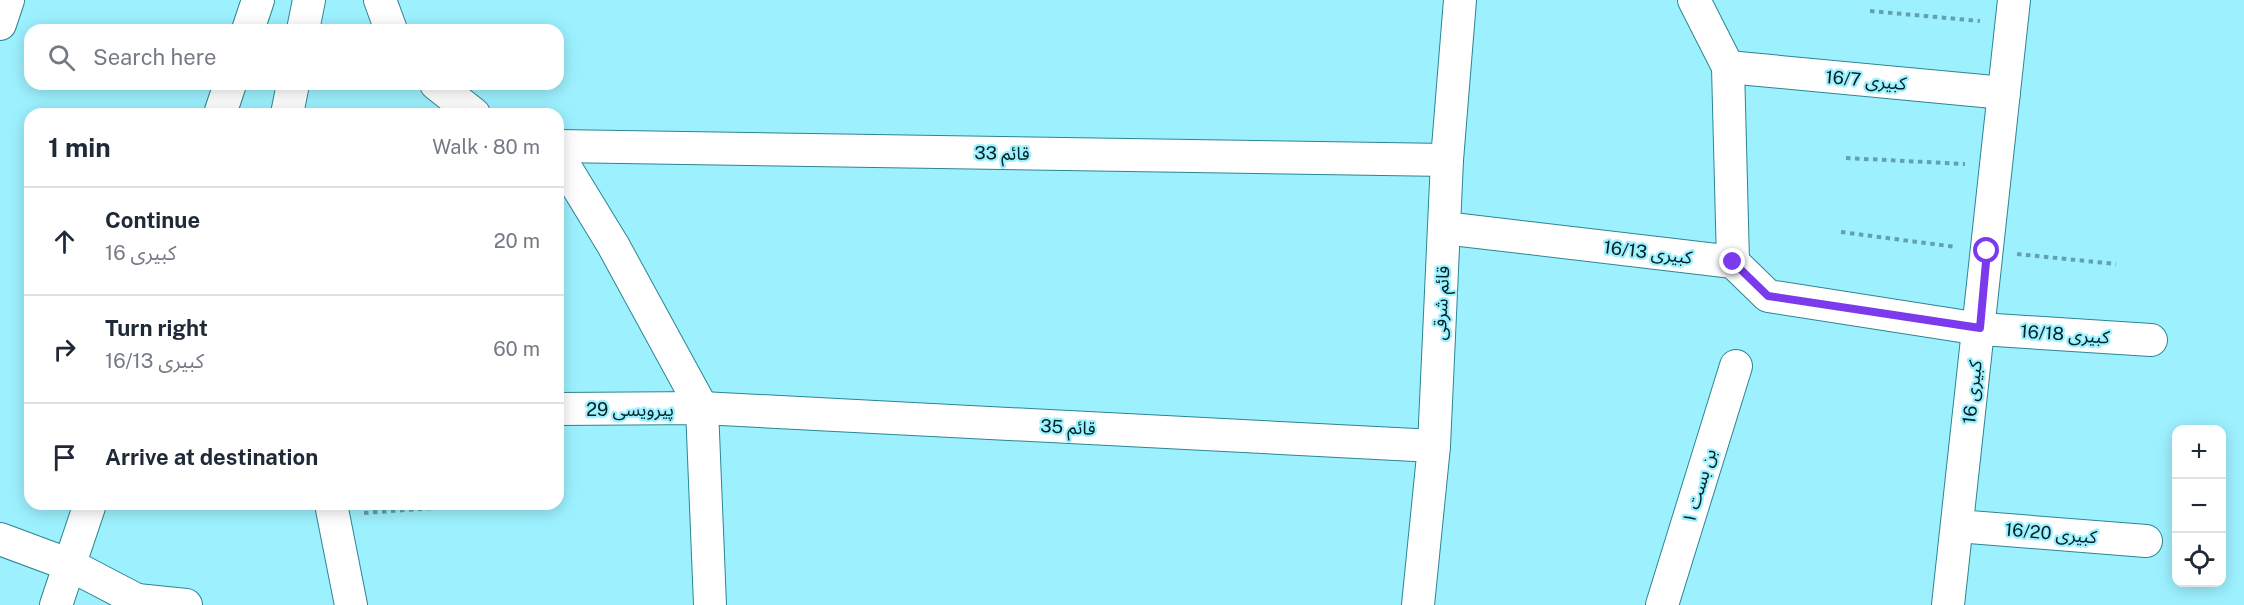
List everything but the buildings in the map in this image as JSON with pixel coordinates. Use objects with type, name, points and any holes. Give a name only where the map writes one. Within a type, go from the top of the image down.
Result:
[{"type":"street","points":[[0,24],[8,0]]},
{"type":"street","points":[[250,24],[258,0]]},
{"type":"street","points":[[304,24],[309,0]]},
{"type":"street","points":[[380,0],[389,24]]},
{"type":"street","name":"قائم شرقی","points":[[1418,605],[1434,446],[1447,160],[1460,0]]},
{"type":"street","points":[[1694,0],[1728,67],[1733,262],[1768,296],[1980,328]]},
{"type":"street","name":"کبیری 16","points":[[1948,605],[2013,12]]},
{"type":"street","name":"کبیری 16/7","points":[[1728,67],[2004,93]]},
{"type":"street","points":[[222,108],[228,90]]},
{"type":"street","points":[[288,108],[292,90]]},
{"type":"street","points":[[444,90],[466,108]]},
{"type":"street","name":"قائم 33","points":[[564,146],[1447,160]]},
{"type":"street","points":[[564,165],[613,245],[702,408],[710,605]]},
{"type":"street","name":"کبیری 16/13","points":[[1444,228],[1733,262]]},
{"type":"street","name":"کبیری 16/18","points":[[1980,328],[2151,340]]},
{"type":"street","name":"بن بست ۱","points":[[1662,605],[1736,366]]},
{"type":"street","name":"پیرویسی 29","points":[[564,409],[702,408]]},
{"type":"street","name":"قائم 35","points":[[702,408],[1434,446]]},
{"type":"street","points":[[56,605],[88,510]]},
{"type":"street","points":[[332,510],[351,605]]},
{"type":"street","name":"کبیری 16/20","points":[[1957,526],[2146,541]]},
{"type":"street","points":[[0,539],[70,565],[137,602],[186,605]]},
{"type":"path","points":[[1870,11],[2013,12]]},
{"type":"path","points":[[1846,158],[1996,166]]},
{"type":"path","points":[[1841,232],[1987,251],[2116,264]]},
{"type":"route","points":[[1733,262],[1768,296],[1980,328],[1987,251]]}]
